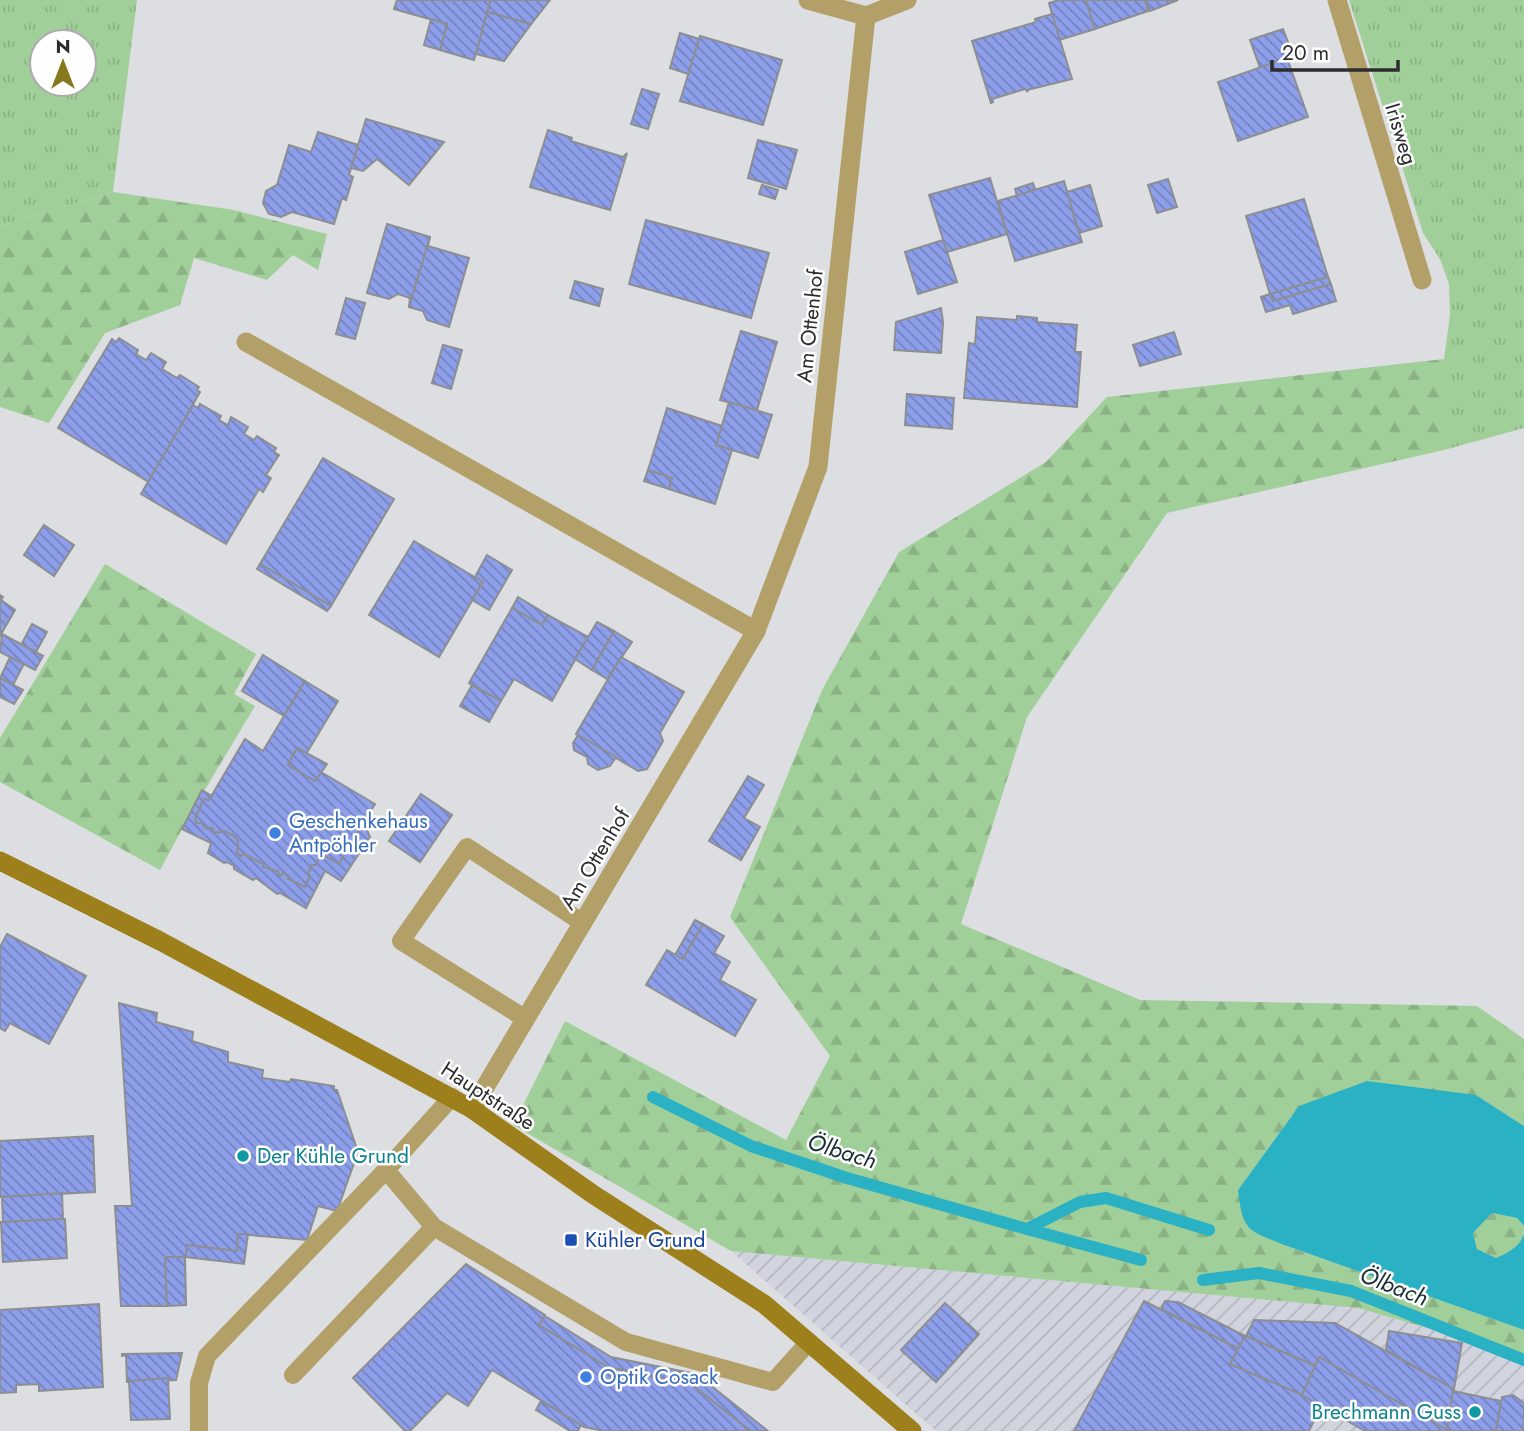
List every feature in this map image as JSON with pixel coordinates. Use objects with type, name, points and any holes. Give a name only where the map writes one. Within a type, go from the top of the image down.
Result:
[{"type":"main road","name":"Hauptstraße","points":[[0,861],[160,941],[472,1109],[594,1195],[764,1304],[912,1431]]},
{"type":"street","points":[[808,0],[866,16],[907,0]]},
{"type":"street","name":"Irisweg","points":[[1337,0],[1422,280]]},
{"type":"street","name":"Am Ottenhof","points":[[472,1109],[756,631],[818,467],[866,16]]},
{"type":"street","points":[[246,342],[756,631]]},
{"type":"lane","points":[[526,1019],[401,941],[467,847],[583,923]]},
{"type":"lane","points":[[199,1431],[200,1383],[207,1356],[386,1170],[452,1097]]},
{"type":"lane","points":[[386,1170],[434,1227],[626,1342],[774,1382],[809,1342]]},
{"type":"lane","points":[[293,1375],[434,1227]]},
{"type":"shaded area","points":[[731,1251],[1358,1308],[1524,1358],[1524,1431],[936,1431]]},
{"type":"green space","points":[[0,0],[137,0],[113,192],[0,226]]},
{"type":"green space","points":[[1349,0],[1524,0],[1524,428],[1444,450],[1444,359],[1450,315],[1449,284],[1440,259],[1423,233]]},
{"type":"green space","points":[[113,192],[234,210],[327,234],[318,270],[293,255],[267,280],[194,258],[180,305],[105,333],[49,423],[0,407],[0,226]]},
{"type":"green space","points":[[1444,359],[1444,450],[1167,513],[1027,717],[961,924],[1140,1000],[1477,1006],[1524,1039],[1524,1126],[1476,1095],[1299,1106],[1238,1190],[1287,1246],[1524,1330],[1524,1358],[1358,1308],[731,1251],[513,1125],[565,1021],[786,1140],[830,1056],[730,917],[822,690],[899,552],[1046,462],[1107,397]]},
{"type":"green space","points":[[105,564],[256,654],[234,694],[255,706],[160,870],[0,782],[0,738]]},
{"type":"green space","points":[[1492,1213],[1517,1218],[1524,1226],[1523,1239],[1512,1250],[1496,1258],[1477,1249],[1473,1233]]},
{"type":"water","points":[[1367,1081],[1476,1095],[1524,1126],[1524,1226],[1517,1218],[1492,1213],[1473,1233],[1477,1249],[1496,1258],[1516,1246],[1524,1234],[1524,1330],[1287,1246],[1256,1233],[1246,1223],[1238,1190],[1299,1106]]},
{"type":"building","points":[[397,0],[491,0],[474,60],[440,50],[447,24],[394,9]]},
{"type":"building","points":[[491,0],[550,0],[531,24],[487,12]]},
{"type":"building","points":[[1059,0],[1086,0],[1095,29],[1059,40],[1049,3]]},
{"type":"building","points":[[1086,0],[1145,0],[1148,11],[1095,29]]},
{"type":"building","points":[[1145,0],[1178,0],[1150,11]]},
{"type":"building","points":[[487,12],[531,24],[504,61],[476,54]]},
{"type":"building","points":[[1052,14],[1072,79],[1027,90],[1028,92],[1025,89],[992,99],[991,103],[972,41],[1036,22],[1035,19]]},
{"type":"building","points":[[431,19],[447,24],[440,50],[424,45]]},
{"type":"building","points":[[1283,29],[1294,58],[1260,68],[1250,40]]},
{"type":"building","points":[[680,33],[699,39],[688,74],[670,68]]},
{"type":"building","points":[[700,36],[782,60],[763,125],[680,101]]},
{"type":"building","points":[[1287,58],[1308,117],[1238,141],[1218,82]]},
{"type":"building","points":[[642,89],[659,94],[648,129],[631,124]]},
{"type":"building","points":[[366,119],[444,142],[409,185],[377,159],[363,171],[351,168]]},
{"type":"building","points":[[548,130],[572,138],[571,141],[623,157],[627,153],[610,210],[530,187]]},
{"type":"building","points":[[318,132],[358,145],[349,175],[353,177],[346,200],[342,198],[334,224],[292,212],[281,217],[269,214],[263,203],[266,191],[277,185],[289,145],[311,152]]},
{"type":"building","points":[[758,140],[797,150],[786,189],[748,178]]},
{"type":"building","points":[[990,178],[1007,234],[947,252],[929,195]]},
{"type":"building","points":[[1168,179],[1177,207],[1157,213],[1148,185]]},
{"type":"building","points":[[1064,181],[1082,242],[1015,261],[998,201]]},
{"type":"building","points":[[1033,183],[1035,189],[1017,196],[1015,189]]},
{"type":"building","points":[[762,185],[778,190],[775,199],[759,194]]},
{"type":"building","points":[[1090,185],[1102,226],[1079,233],[1067,192]]},
{"type":"building","points":[[1304,199],[1328,277],[1270,294],[1246,216]]},
{"type":"building","points":[[646,220],[769,253],[751,318],[629,284]]},
{"type":"building","points":[[387,224],[430,237],[409,307],[410,298],[398,294],[389,299],[367,293]]},
{"type":"building","points":[[430,237],[428,246],[469,258],[449,327],[427,320],[423,311],[409,307]]},
{"type":"building","points":[[943,240],[957,282],[918,294],[905,252]]},
{"type":"building","points":[[1328,277],[1331,284],[1273,301],[1270,294]]},
{"type":"building","points":[[575,281],[603,289],[599,306],[570,298]]},
{"type":"building","points":[[1331,284],[1336,301],[1293,314],[1290,305],[1266,312],[1261,297],[1270,294],[1273,301]]},
{"type":"building","points":[[346,298],[365,303],[355,339],[336,334]]},
{"type":"building","points":[[941,308],[941,353],[894,350],[896,322]]},
{"type":"building","points":[[1017,316],[1037,318],[1037,322],[1077,325],[1075,352],[1081,352],[1077,407],[964,398],[969,343],[975,344],[977,317],[1017,320]]},
{"type":"building","points":[[741,331],[777,342],[757,410],[720,400]]},
{"type":"building","points":[[1174,332],[1181,354],[1140,366],[1133,345]]},
{"type":"building","points":[[119,338],[138,350],[136,354],[146,360],[151,353],[166,362],[162,369],[177,378],[180,375],[199,387],[197,390],[200,392],[149,482],[58,428],[112,339],[116,342]]},
{"type":"building","points":[[443,345],[462,350],[451,389],[432,383]]},
{"type":"building","points":[[907,394],[954,398],[952,429],[905,425]]},
{"type":"building","points":[[729,402],[772,415],[758,458],[716,445]]},
{"type":"building","points":[[200,404],[221,416],[219,420],[228,425],[231,417],[248,427],[244,434],[254,440],[257,436],[276,448],[274,452],[279,455],[266,475],[271,478],[263,492],[259,489],[226,544],[141,494],[193,405],[198,408]]},
{"type":"building","points":[[667,408],[722,426],[716,445],[732,450],[715,504],[669,489],[672,478],[648,470]]},
{"type":"building","points":[[323,458],[394,499],[331,606],[260,564]]},
{"type":"building","points":[[648,470],[672,478],[669,489],[644,481]]},
{"type":"building","points":[[44,525],[74,545],[54,576],[24,555]]},
{"type":"building","points":[[414,541],[483,582],[439,657],[369,615]]},
{"type":"building","points":[[487,555],[512,570],[489,610],[472,600],[483,582],[475,577]]},
{"type":"building","points":[[260,564],[331,606],[327,611],[257,569]]},
{"type":"building","points":[[0,595],[3,597],[1,600],[15,610],[0,636]]},
{"type":"building","points":[[518,597],[548,615],[542,625],[512,608]]},
{"type":"building","points":[[512,608],[542,625],[548,615],[588,637],[552,701],[514,679],[501,701],[469,683]]},
{"type":"building","points":[[597,622],[614,631],[592,670],[575,659]]},
{"type":"building","points":[[32,624],[47,632],[36,652],[21,645]]},
{"type":"building","points":[[614,631],[632,642],[607,679],[592,670]]},
{"type":"building","points":[[2,634],[43,656],[35,670],[0,652]]},
{"type":"building","points":[[263,655],[305,681],[284,716],[242,691]]},
{"type":"building","points":[[10,657],[24,664],[13,685],[0,678]]},
{"type":"building","points":[[621,657],[684,692],[660,733],[663,741],[647,769],[638,771],[576,734]]},
{"type":"building","points":[[0,678],[23,690],[14,704],[0,697]]},
{"type":"building","points":[[305,681],[338,701],[306,754],[297,748],[288,765],[315,781],[321,772],[375,804],[339,864],[321,854],[308,873],[310,876],[305,887],[288,879],[283,873],[280,876],[277,871],[263,867],[263,864],[244,854],[237,854],[238,841],[234,836],[224,831],[212,832],[212,828],[207,829],[201,823],[196,823],[195,818],[204,798],[209,800],[245,739],[263,751]]},
{"type":"building","points":[[472,685],[501,701],[489,722],[460,706]]},
{"type":"building","points":[[578,735],[616,757],[610,766],[598,770],[588,764],[587,757],[574,750],[573,743]]},
{"type":"building","points":[[297,748],[327,764],[315,781],[288,765]]},
{"type":"building","points":[[748,776],[764,785],[744,818],[760,827],[741,860],[709,841]]},
{"type":"building","points":[[202,790],[212,796],[209,800],[204,799],[195,818],[196,823],[201,823],[207,829],[212,828],[215,833],[224,831],[234,836],[238,841],[237,854],[244,854],[263,864],[263,867],[277,871],[280,876],[283,873],[288,879],[305,887],[310,876],[308,873],[321,854],[339,864],[362,824],[364,823],[370,837],[341,881],[325,871],[306,908],[208,853],[211,843],[182,829]]},
{"type":"building","points":[[421,794],[452,815],[420,862],[389,841]]},
{"type":"building","points":[[695,920],[703,924],[683,959],[675,955]]},
{"type":"building","points":[[703,924],[724,936],[714,953],[730,962],[720,980],[756,1000],[735,1036],[646,985],[667,950],[683,959]]},
{"type":"building","points":[[7,934],[86,976],[49,1044],[10,1023],[5,1031],[0,1028],[0,947]]},
{"type":"building","name":"Der Kühle Grund","points":[[119,1003],[157,1013],[156,1022],[193,1032],[192,1041],[228,1052],[228,1062],[263,1070],[262,1078],[290,1082],[291,1079],[334,1086],[358,1152],[337,1211],[318,1206],[307,1240],[238,1234],[237,1251],[187,1245],[186,1257],[165,1257],[167,1306],[121,1306],[115,1206],[132,1206]]},
{"type":"building","points":[[93,1136],[95,1192],[0,1197],[0,1141]]},
{"type":"building","points":[[62,1193],[63,1219],[3,1222],[2,1197]]},
{"type":"building","points":[[65,1219],[67,1258],[3,1262],[1,1222]]},
{"type":"building","points":[[238,1234],[248,1234],[244,1264],[186,1257],[187,1245],[237,1251]]},
{"type":"building","points":[[165,1257],[185,1257],[186,1305],[167,1306]]},
{"type":"building","points":[[466,1264],[545,1315],[539,1325],[608,1367],[691,1384],[751,1431],[604,1431],[584,1427],[492,1370],[468,1406],[447,1393],[410,1431],[405,1431],[353,1378]]},
{"type":"building","points":[[1144,1301],[1239,1349],[1230,1364],[1303,1395],[1321,1406],[1309,1431],[1074,1431]]},
{"type":"building","points":[[1165,1301],[1178,1302],[1245,1336],[1239,1349],[1161,1309]]},
{"type":"building","points":[[945,1303],[979,1334],[936,1382],[901,1350]]},
{"type":"building","points":[[99,1304],[103,1387],[39,1391],[39,1384],[16,1385],[16,1392],[0,1393],[0,1310]]},
{"type":"building","points":[[545,1316],[611,1357],[696,1374],[768,1431],[751,1431],[691,1384],[608,1367],[539,1325]]},
{"type":"building","points":[[1254,1320],[1335,1323],[1454,1389],[1447,1430],[1319,1357],[1316,1366],[1246,1336]]},
{"type":"building","points":[[1389,1331],[1462,1343],[1454,1389],[1386,1350]]},
{"type":"building","points":[[1245,1336],[1316,1366],[1303,1395],[1230,1364]]},
{"type":"building","points":[[182,1353],[176,1380],[127,1382],[126,1355],[122,1354]]},
{"type":"building","points":[[1319,1357],[1447,1431],[1365,1431],[1321,1406],[1302,1395]]},
{"type":"building","points":[[168,1378],[170,1419],[131,1420],[129,1381]]},
{"type":"building","name":"Brechmann Guss","points":[[1453,1391],[1501,1401],[1496,1431],[1447,1431]]},
{"type":"building","points":[[1513,1395],[1524,1403],[1524,1431],[1496,1431],[1502,1397]]},
{"type":"building","points":[[541,1401],[581,1425],[578,1431],[570,1431],[536,1410]]},
{"type":"waterway","name":"Ölbach","points":[[653,1097],[751,1146],[847,1178],[1027,1229],[1080,1202],[1106,1198],[1209,1230]]},
{"type":"waterway","name":"Ölbach","points":[[1027,1229],[1141,1260]]},
{"type":"waterway","name":"Ölbach","points":[[1203,1280],[1259,1273],[1351,1291],[1524,1360]]},
{"type":"place","name":"Geschenkehaus Antpöhler","points":[[275,833]]},
{"type":"place","name":"Der Kühle Grund","points":[[243,1156]]},
{"type":"place","name":"Kühler Grund","points":[[571,1240]]},
{"type":"place","name":"Optik Cosack","points":[[586,1377]]},
{"type":"place","name":"Brechmann Guss","points":[[1475,1412]]}]
